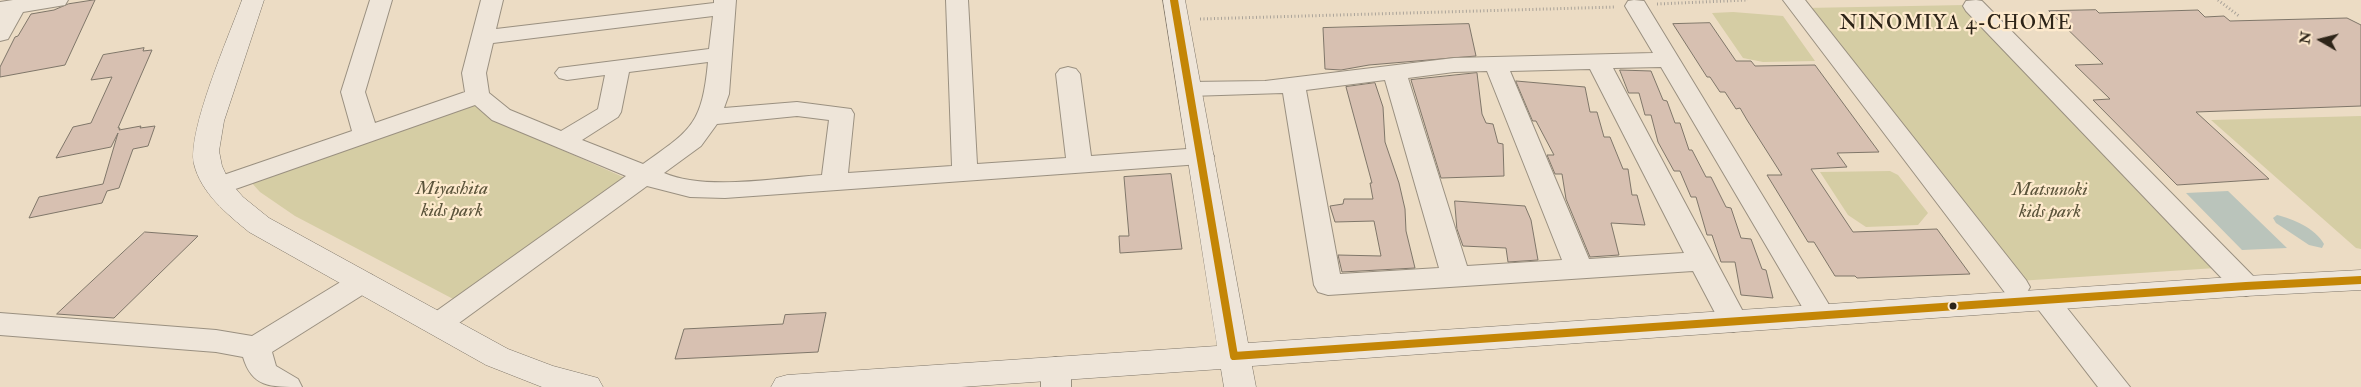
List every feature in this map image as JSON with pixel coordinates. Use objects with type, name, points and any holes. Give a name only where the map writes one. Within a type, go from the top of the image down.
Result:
[{"type":"street","points":[[0,34],[8,8],[57,0]]},
{"type":"street","points":[[253,0],[211,121],[206,156],[218,186],[230,201],[259,225],[497,357],[530,371],[566,383],[587,387]]},
{"type":"street","points":[[366,135],[353,92],[381,0]]},
{"type":"street","points":[[492,0],[474,73],[478,96],[501,115],[645,177],[690,189],[710,191],[834,183],[1201,156]]},
{"type":"street","points":[[957,0],[965,174]]},
{"type":"street","points":[[1174,0],[1240,387]]},
{"type":"street","points":[[1794,0],[2016,287]]},
{"type":"street","points":[[438,324],[645,177],[692,141],[709,117],[717,94],[725,4],[484,36]]},
{"type":"street","points":[[1636,6],[1821,315]]},
{"type":"street","points":[[1974,6],[2246,286]]},
{"type":"street","points":[[567,73],[722,54]]},
{"type":"street","points":[[1190,90],[1265,88],[1454,65],[1668,60]]},
{"type":"street","points":[[1598,62],[1733,321]]},
{"type":"street","points":[[1496,64],[1579,269]]},
{"type":"street","points":[[563,142],[609,112],[618,67]]},
{"type":"street","points":[[1395,73],[1456,277]]},
{"type":"street","points":[[1068,74],[1080,165]]},
{"type":"street","points":[[1294,84],[1328,285],[1702,261]]},
{"type":"street","points":[[218,186],[478,96]]},
{"type":"street","points":[[709,117],[797,109],[842,114],[834,183]]},
{"type":"street","points":[[787,387],[1056,378],[1234,356],[2246,286],[2361,280]]},
{"type":"street","points":[[0,324],[216,341],[256,348],[362,282]]},
{"type":"street","points":[[2045,300],[2115,387]]},
{"type":"street","points":[[256,348],[262,372],[287,387]]},
{"type":"path","points":[[1197,19],[1636,6],[1748,0]]},
{"type":"path","points":[[2218,0],[2239,16]]},
{"type":"green space","name":"Matsunoki kids park","points":[[1965,5],[2216,268],[2018,281],[1805,8]]},
{"type":"green space","points":[[1733,12],[1783,16],[1815,61],[1763,62],[1743,58],[1712,13]]},
{"type":"green space","name":"Miyashita kids park","points":[[467,104],[478,106],[501,123],[623,177],[624,183],[457,301],[295,216],[260,192],[250,181]]},
{"type":"green space","points":[[2361,116],[2361,249],[2356,248],[2211,120]]},
{"type":"green space","points":[[1890,171],[1898,175],[1928,213],[1918,225],[1866,227],[1848,215],[1820,172]]},
{"type":"shaded area","points":[[2228,191],[2287,248],[2242,250],[2186,193]]},
{"type":"shaded area","points":[[2277,215],[2297,222],[2315,233],[2324,244],[2322,248],[2309,245],[2276,223],[2273,218]]},
{"type":"building","points":[[95,0],[65,65],[0,77],[0,67],[15,37],[18,36],[31,14],[54,10],[68,4]]},
{"type":"building","points":[[2096,10],[2099,13],[2198,10],[2205,17],[2224,16],[2230,21],[2347,18],[2361,25],[2361,106],[2196,112],[2269,179],[2177,185],[2093,100],[2110,99],[2075,65],[2103,64],[2049,11]]},
{"type":"building","points":[[1710,23],[1736,61],[1751,61],[1755,66],[1815,65],[1879,152],[1837,153],[1847,167],[1811,169],[1853,232],[1937,229],[1970,274],[1857,278],[1855,276],[1835,276],[1814,242],[1808,242],[1767,175],[1782,175],[1740,108],[1736,109],[1725,92],[1720,92],[1710,77],[1707,77],[1673,24]]},
{"type":"building","points":[[1469,24],[1476,56],[1369,65],[1341,70],[1325,69],[1323,28]]},
{"type":"building","points":[[144,48],[143,51],[152,50],[118,128],[120,128],[119,130],[141,126],[140,128],[155,126],[148,146],[133,149],[119,188],[107,191],[102,203],[29,218],[39,197],[103,184],[118,133],[111,147],[56,158],[73,127],[91,123],[112,77],[91,80],[103,55]]},
{"type":"building","points":[[1620,70],[1651,71],[1663,100],[1667,101],[1675,123],[1680,123],[1689,150],[1692,150],[1706,177],[1711,177],[1726,207],[1731,208],[1741,238],[1751,239],[1762,269],[1766,270],[1773,298],[1741,295],[1735,262],[1721,262],[1712,235],[1707,235],[1696,197],[1691,197],[1680,171],[1674,171],[1658,142],[1651,115],[1645,115],[1639,93],[1629,93]]},
{"type":"building","points":[[1477,73],[1482,114],[1486,123],[1493,124],[1498,143],[1503,144],[1504,176],[1441,178],[1411,80]]},
{"type":"building","points":[[1516,81],[1585,87],[1590,112],[1597,112],[1604,137],[1610,137],[1623,169],[1628,169],[1632,195],[1637,195],[1645,225],[1611,223],[1619,255],[1590,257],[1566,199],[1562,174],[1555,174],[1547,155],[1554,155],[1536,121],[1533,121]]},
{"type":"building","points":[[1375,83],[1383,107],[1385,142],[1399,183],[1405,209],[1406,231],[1415,268],[1342,272],[1338,255],[1381,256],[1374,221],[1335,222],[1330,206],[1343,204],[1344,199],[1373,199],[1370,183],[1372,183],[1346,87]]},
{"type":"building","points":[[1171,174],[1182,249],[1120,253],[1119,236],[1129,236],[1124,177]]},
{"type":"building","points":[[1455,201],[1525,206],[1531,220],[1538,260],[1508,262],[1506,248],[1463,246],[1457,229]]},
{"type":"building","points":[[145,232],[198,236],[114,318],[57,314]]},
{"type":"building","points":[[826,313],[818,352],[675,359],[684,329],[783,324],[785,315]]},
{"type":"transit line","points":[[1174,0],[1234,356]]},
{"type":"transit line","points":[[1234,356],[2246,286],[2361,280]]},
{"type":"district","name":"NINOMIYA 4-CHOME","points":[[1956,25]]}]
